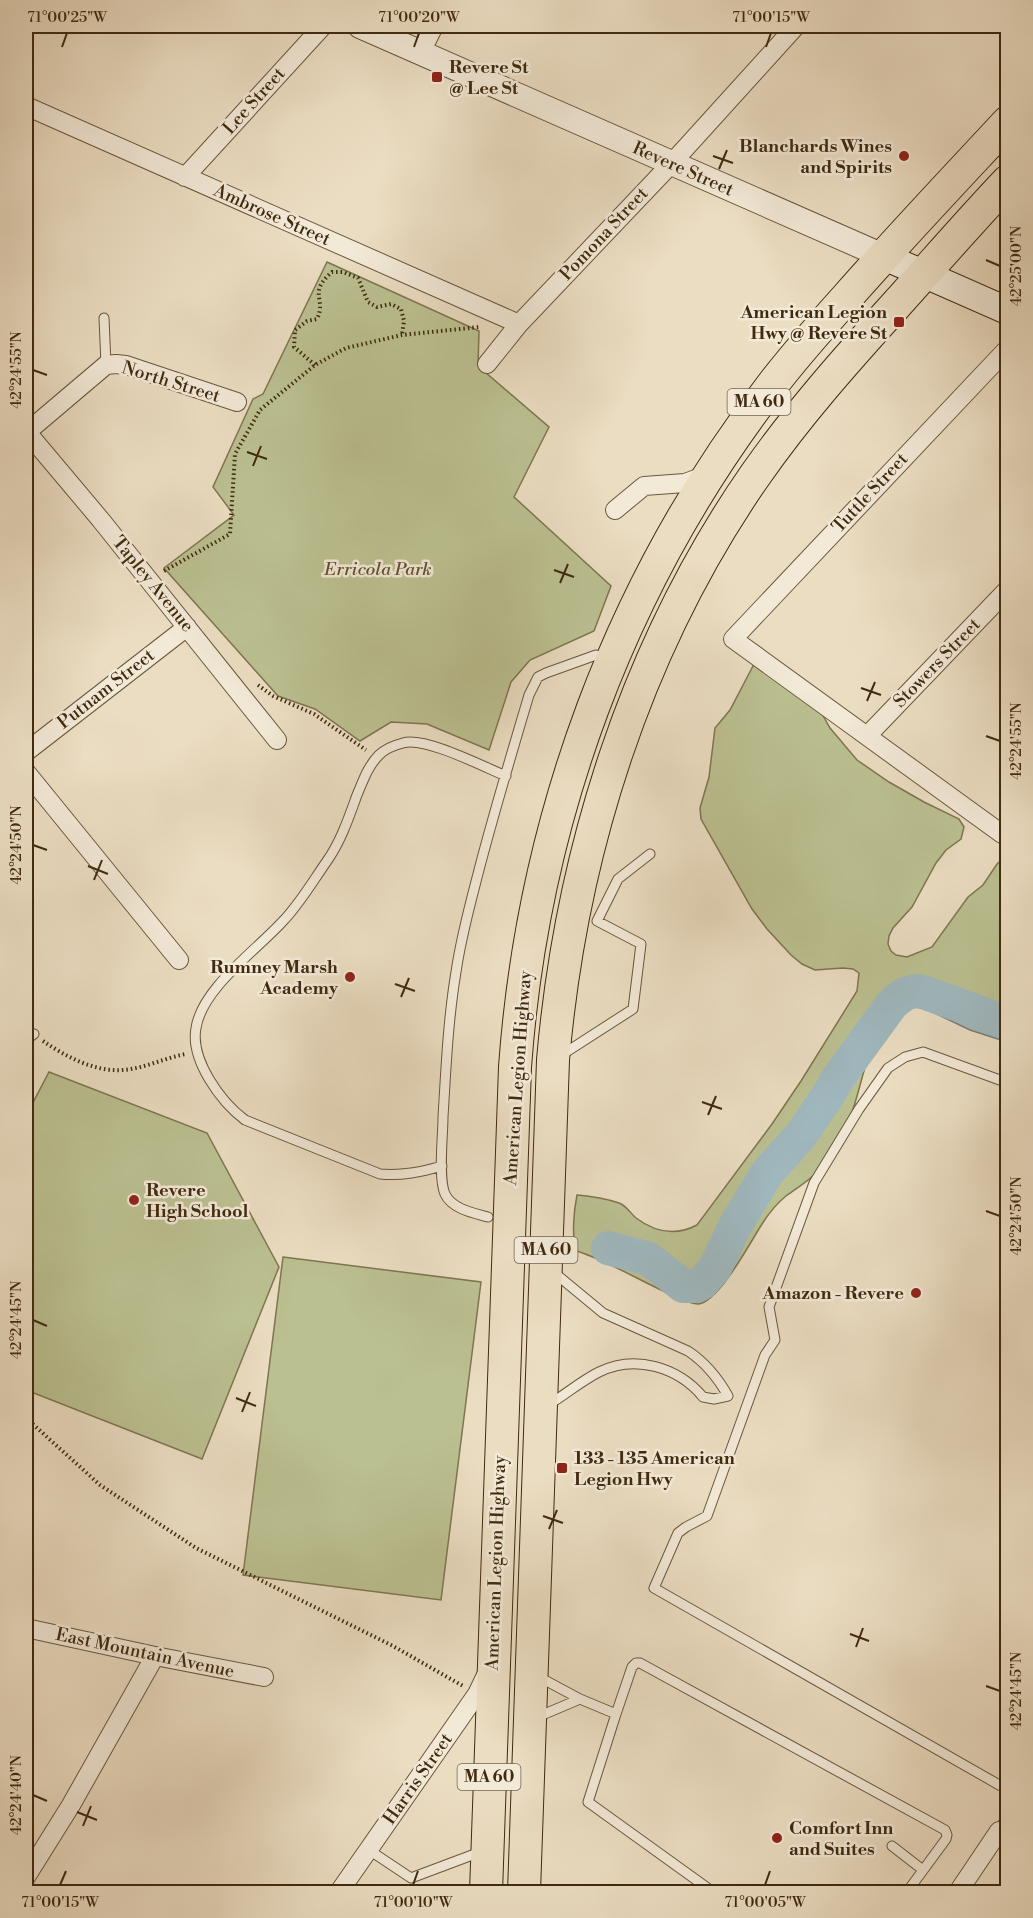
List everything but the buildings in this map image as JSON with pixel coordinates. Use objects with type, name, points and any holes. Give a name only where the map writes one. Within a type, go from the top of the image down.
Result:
[{"type":"highway","name":"American Legion Highway","points":[[486,1893],[513,1103],[521,998],[531,929],[554,828],[575,758],[612,659],[657,564],[710,473],[771,387],[883,256],[1008,122]]},
{"type":"highway","name":"American Legion Highway","points":[[524,1893],[554,1060],[565,956],[586,854],[605,786],[628,722],[669,625],[718,533],[756,475],[825,384],[1008,180]]},
{"type":"main road","name":"Revere Street","points":[[883,256],[1008,311]]},
{"type":"street","name":"Lee Street","points":[[185,177],[323,26]]},
{"type":"street","name":"Revere Street","points":[[360,26],[883,256]]},
{"type":"street","points":[[421,52],[434,26]]},
{"type":"street","name":"Pomona Street","points":[[487,364],[519,324],[671,164],[796,26]]},
{"type":"street","name":"Ambrose Street","points":[[26,106],[519,324]]},
{"type":"street","name":"Tuttle Street","points":[[867,736],[733,639],[1008,348]]},
{"type":"street","points":[[26,432],[106,365]]},
{"type":"street","name":"North Street","points":[[106,365],[126,365],[237,402]]},
{"type":"street","name":"Tapley Avenue","points":[[26,432],[157,575],[187,627],[277,740]]},
{"type":"street","points":[[615,510],[644,486],[685,483],[710,473]]},
{"type":"street","name":"Stowers Street","points":[[867,736],[1008,590]]},
{"type":"street","name":"Putnam Street","points":[[26,752],[187,627]]},
{"type":"street","points":[[867,736],[1005,832]]},
{"type":"street","points":[[26,772],[179,960]]},
{"type":"street","name":"East Mountain Avenue","points":[[26,1628],[264,1677]]},
{"type":"street","points":[[26,1877],[71,1805],[156,1656]]},
{"type":"street","name":"Harris Street","points":[[339,1893],[477,1694],[493,1662]]},
{"type":"street","points":[[958,1893],[999,1831]]},
{"type":"lane","points":[[104,318],[106,365]]},
{"type":"lane","points":[[488,1217],[463,1209],[452,1202],[445,1194],[442,1183],[447,1045],[456,971],[471,901],[529,695],[538,678],[563,666],[596,656],[612,659]]},
{"type":"lane","points":[[442,1166],[418,1173],[380,1174],[245,1120],[227,1106],[202,1065],[195,1031],[202,1009],[218,984],[287,918],[330,857],[342,834],[366,773],[376,758],[386,750],[402,743],[419,742],[506,776]]},
{"type":"lane","points":[[554,1060],[633,1009],[641,944],[597,921],[618,879],[650,854]]},
{"type":"lane","points":[[26,1040],[34,1034]]},
{"type":"lane","points":[[1008,1083],[923,1052],[905,1057],[888,1068],[859,1109],[814,1183],[769,1307],[775,1340],[765,1355],[707,1516],[678,1533],[654,1588],[1008,1790]]},
{"type":"lane","points":[[546,1266],[603,1313],[688,1351],[698,1358],[719,1381],[728,1396]]},
{"type":"lane","points":[[541,1409],[597,1373],[621,1364],[637,1363],[652,1364],[668,1371],[695,1388],[703,1397],[714,1399],[728,1396],[747,1403]]},
{"type":"lane","points":[[713,1893],[588,1802],[616,1713],[632,1667],[636,1663],[945,1830],[947,1834],[907,1893]]},
{"type":"lane","points":[[532,1673],[580,1699],[616,1713]]},
{"type":"lane","points":[[531,1719],[580,1699]]},
{"type":"lane","points":[[999,1831],[1008,1814]]},
{"type":"lane","points":[[892,1846],[923,1870]]},
{"type":"lane","points":[[369,1850],[411,1878],[487,1850]]},
{"type":"path","points":[[315,365],[294,347],[295,330],[307,321],[317,319],[321,310],[318,292],[324,280],[332,272],[358,278],[368,302],[377,308],[391,304],[401,309],[404,321],[402,335]]},
{"type":"path","points":[[157,575],[230,534],[235,454],[260,410],[315,365],[346,348],[402,335],[519,324]]},
{"type":"path","points":[[157,575],[172,580]]},
{"type":"path","points":[[253,681],[273,696],[314,714],[376,758]]},
{"type":"path","points":[[34,1034],[75,1059],[109,1070],[133,1068],[170,1057],[198,1052]]},
{"type":"path","points":[[26,1420],[100,1485],[196,1548],[393,1646],[477,1694]]},
{"type":"green space","name":"Erricola Park","points":[[327,262],[479,331],[478,366],[549,427],[514,497],[611,586],[594,631],[530,660],[511,682],[489,750],[427,724],[391,722],[360,741],[315,709],[278,696],[164,568],[234,515],[213,487],[253,399],[263,394]]},
{"type":"green space","points":[[754,664],[821,712],[830,728],[857,760],[889,782],[959,819],[964,827],[961,839],[946,850],[936,863],[912,907],[893,928],[888,944],[896,955],[907,957],[932,947],[968,897],[983,885],[997,864],[1007,855],[1007,1011],[978,1003],[954,988],[940,987],[929,979],[913,989],[913,1007],[897,1013],[885,1024],[876,1038],[849,1120],[819,1170],[779,1202],[725,1282],[706,1301],[695,1304],[577,1251],[574,1216],[577,1195],[619,1203],[636,1218],[659,1230],[674,1232],[697,1225],[801,1081],[857,991],[859,973],[853,969],[843,968],[815,970],[802,964],[791,955],[752,909],[701,819],[700,808],[709,777],[715,728],[730,710]]},
{"type":"green space","name":"Revere High School","points":[[49,1072],[207,1133],[279,1267],[202,1459],[26,1390],[26,1116]]},
{"type":"green space","points":[[283,1257],[481,1282],[441,1600],[243,1575]]},
{"type":"water","points":[[929,979],[940,987],[954,988],[978,1003],[1007,1011],[1007,1042],[970,1030],[924,1008],[913,1007],[913,989],[916,983]]},
{"type":"waterway","points":[[608,1248],[649,1259],[683,1286],[697,1286],[715,1268],[735,1226],[767,1173],[801,1135],[838,1078],[892,1004],[903,995],[918,991],[1008,1023]]},
{"type":"place","name":"Revere St @ Lee St","points":[[437,77]]},
{"type":"place","name":"Blanchards Wines and Spirits","points":[[904,156]]},
{"type":"place","name":"American Legion Hwy @ Revere St","points":[[899,322]]},
{"type":"place","name":"Rumney Marsh Academy","points":[[350,977]]},
{"type":"place","name":"Revere High School","points":[[134,1200]]},
{"type":"place","name":"Amazon - Revere","points":[[916,1293]]},
{"type":"place","name":"133 - 135 American Legion Hwy","points":[[562,1468]]},
{"type":"place","name":"Comfort Inn and Suites","points":[[777,1838]]}]
